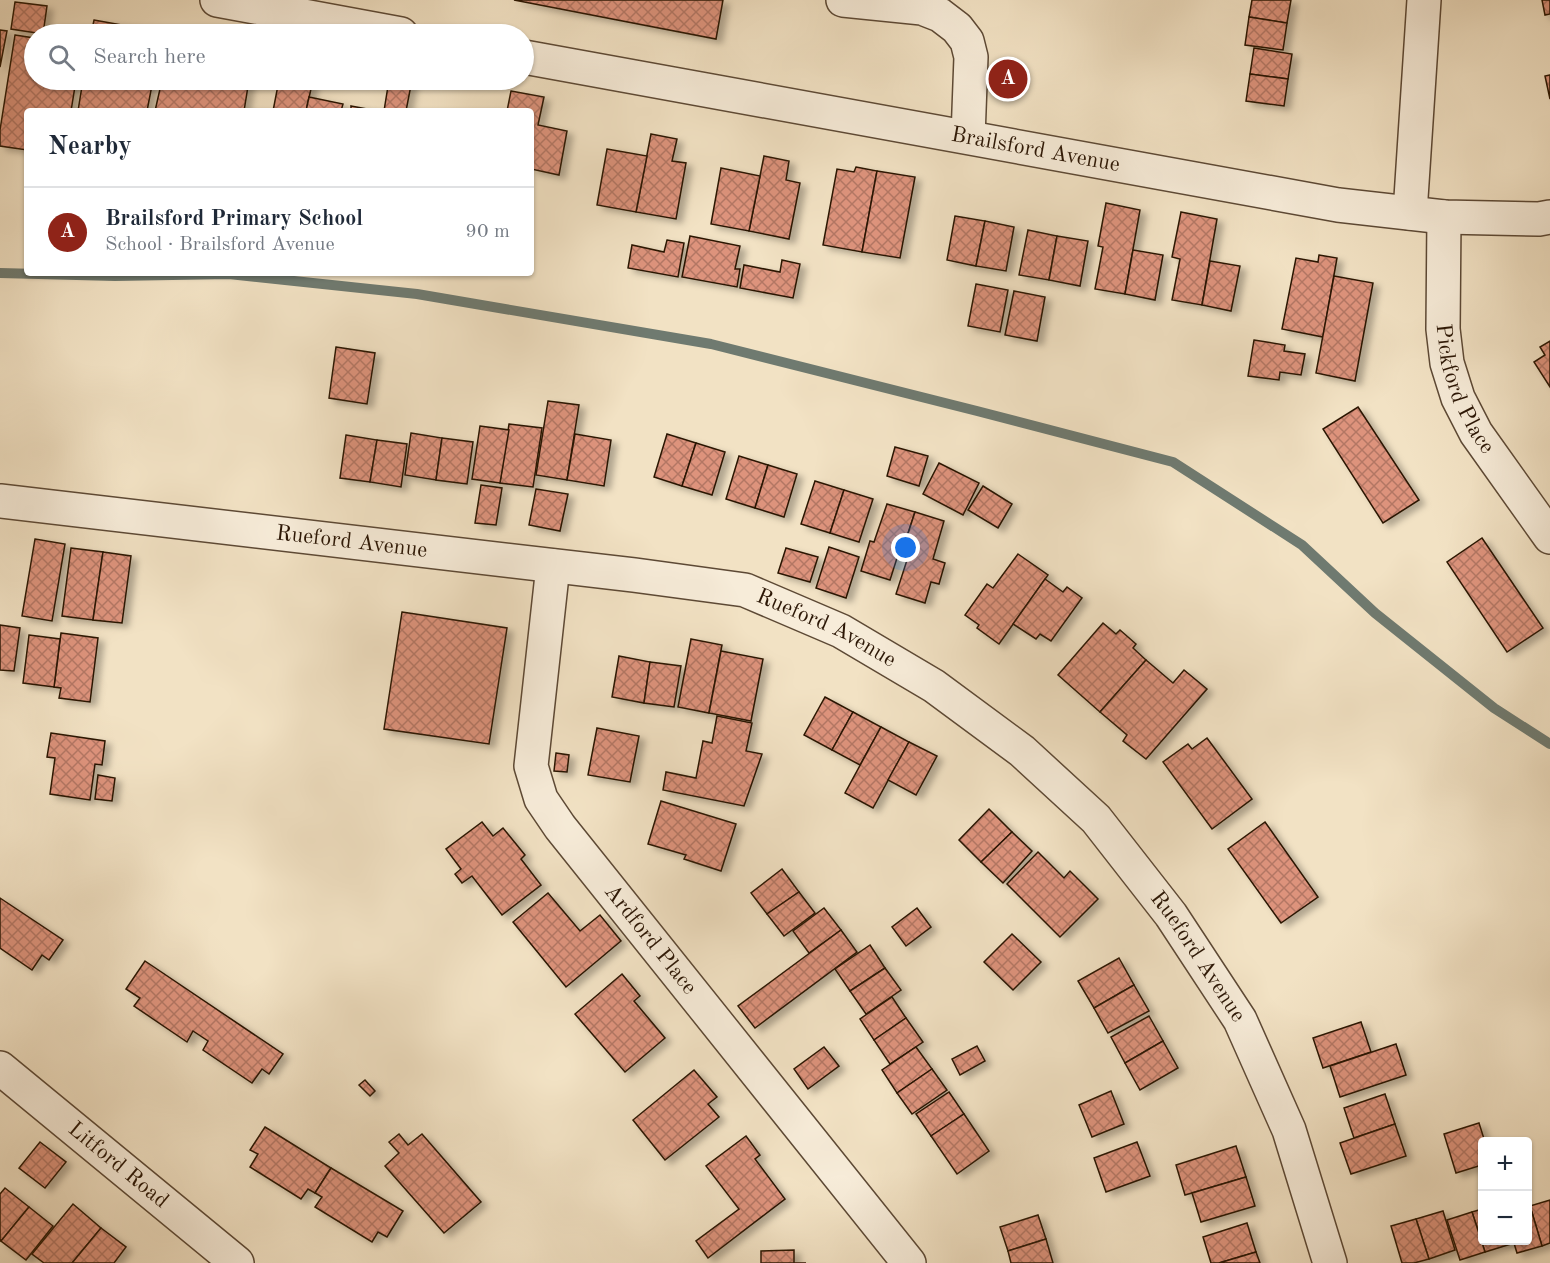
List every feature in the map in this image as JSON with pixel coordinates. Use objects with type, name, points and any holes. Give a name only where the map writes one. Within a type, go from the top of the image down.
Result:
[{"type":"street","points":[[217,0],[347,24]]},
{"type":"street","points":[[843,0],[922,8],[940,15],[957,28],[967,41],[971,57],[968,137]]},
{"type":"street","points":[[1410,213],[1424,0]]},
{"type":"street","name":"Brailsford Avenue","points":[[534,59],[1338,205],[1444,217],[1539,219],[1550,217]]},
{"type":"street","name":"Pickford Place","points":[[1444,217],[1443,329],[1447,363],[1458,398],[1476,433],[1550,537]]},
{"type":"street","name":"Rueford Avenue","points":[[0,501],[745,590],[842,631],[934,687],[1022,751],[1096,819],[1171,915],[1240,1020],[1289,1130],[1330,1263]]},
{"type":"street","name":"Ardford Place","points":[[553,566],[531,766],[541,800],[567,837],[909,1263]]},
{"type":"street","name":"Litford Road","points":[[0,1068],[237,1263]]},
{"type":"building","points":[[514,0],[723,0],[716,39]]},
{"type":"building","points":[[1252,0],[1291,0],[1287,23],[1249,17]]},
{"type":"building","points":[[1542,0],[1550,0],[1550,14],[1545,15]]},
{"type":"building","points":[[15,2],[47,6],[44,24],[24,24],[24,31],[11,29]]},
{"type":"building","points":[[1249,17],[1287,23],[1283,50],[1245,45]]},
{"type":"building","points":[[94,20],[116,24],[93,24]]},
{"type":"building","points":[[0,30],[7,31],[0,67]]},
{"type":"building","points":[[15,35],[24,36],[24,90],[74,90],[71,108],[24,108],[24,150],[0,146],[0,130]]},
{"type":"building","points":[[1254,48],[1292,54],[1288,79],[1250,74]]},
{"type":"building","points":[[1250,74],[1288,79],[1284,106],[1246,101]]},
{"type":"building","points":[[1550,75],[1550,99],[1545,76]]},
{"type":"building","points":[[81,90],[151,90],[148,108],[78,108]]},
{"type":"building","points":[[160,90],[247,90],[244,108],[156,108]]},
{"type":"building","points":[[277,90],[311,90],[307,108],[274,108]]},
{"type":"building","points":[[387,90],[410,90],[407,108],[384,108]]},
{"type":"building","points":[[511,91],[544,97],[538,125],[567,131],[559,175],[534,170],[534,108],[508,108]]},
{"type":"building","points":[[309,97],[343,104],[342,108],[307,108]]},
{"type":"building","points":[[651,134],[677,139],[672,161],[686,163],[676,219],[636,212]]},
{"type":"building","points":[[607,149],[647,156],[636,212],[597,205]]},
{"type":"building","points":[[764,156],[789,161],[786,180],[800,183],[789,239],[749,231]]},
{"type":"building","points":[[856,167],[877,171],[862,252],[823,245],[837,169],[854,172]]},
{"type":"building","points":[[721,168],[760,176],[749,231],[711,224]]},
{"type":"building","points":[[877,171],[915,177],[900,258],[862,252]]},
{"type":"building","points":[[1106,203],[1140,210],[1125,294],[1095,289],[1103,247],[1098,246]]},
{"type":"building","points":[[1181,212],[1217,219],[1202,305],[1172,300],[1180,259],[1172,257]]},
{"type":"building","points":[[955,216],[985,221],[976,266],[947,260]]},
{"type":"building","points":[[985,221],[1014,227],[1006,271],[976,266]]},
{"type":"building","points":[[1028,230],[1057,236],[1049,280],[1019,275]]},
{"type":"building","points":[[690,236],[740,246],[735,269],[740,269],[737,287],[682,277]]},
{"type":"building","points":[[1057,236],[1088,241],[1080,286],[1049,280]]},
{"type":"building","points":[[667,240],[684,243],[678,277],[628,268],[632,245],[664,252]]},
{"type":"building","points":[[1133,250],[1163,255],[1155,300],[1125,294]]},
{"type":"building","points":[[1319,255],[1337,258],[1323,337],[1282,329],[1296,258],[1318,262]]},
{"type":"building","points":[[782,260],[800,264],[793,298],[740,288],[744,265],[780,272]]},
{"type":"building","points":[[1210,261],[1240,266],[1231,311],[1202,305]]},
{"type":"building","points":[[1334,276],[1373,283],[1355,381],[1316,373]]},
{"type":"building","points":[[976,284],[1008,290],[1000,332],[968,326]]},
{"type":"building","points":[[1014,291],[1045,297],[1037,341],[1005,335]]},
{"type":"building","points":[[1254,340],[1285,345],[1284,351],[1305,354],[1301,375],[1280,372],[1279,380],[1248,376]]},
{"type":"building","points":[[1550,341],[1550,387],[1534,362],[1545,355],[1540,347]]},
{"type":"building","points":[[336,347],[375,353],[367,404],[329,398]]},
{"type":"building","points":[[548,401],[579,405],[567,480],[536,475]]},
{"type":"building","points":[[1358,407],[1419,500],[1383,523],[1323,429]]},
{"type":"building","points":[[509,424],[542,428],[533,487],[500,483]]},
{"type":"building","points":[[480,426],[509,430],[500,483],[472,479]]},
{"type":"building","points":[[411,433],[442,438],[436,480],[405,475]]},
{"type":"building","points":[[575,434],[611,440],[604,486],[567,480]]},
{"type":"building","points":[[667,434],[696,443],[682,486],[654,477]]},
{"type":"building","points":[[346,435],[377,440],[370,482],[340,478]]},
{"type":"building","points":[[442,438],[473,442],[467,484],[436,480]]},
{"type":"building","points":[[377,440],[407,444],[401,487],[370,482]]},
{"type":"building","points":[[696,443],[725,452],[712,495],[682,486]]},
{"type":"building","points":[[895,447],[928,456],[919,486],[887,476]]},
{"type":"building","points":[[739,456],[768,465],[755,508],[726,499]]},
{"type":"building","points":[[939,463],[979,483],[963,515],[923,494]]},
{"type":"building","points":[[768,465],[797,474],[784,517],[755,508]]},
{"type":"building","points":[[815,481],[844,490],[830,533],[801,524]]},
{"type":"building","points":[[481,485],[502,488],[496,525],[475,523]]},
{"type":"building","points":[[983,486],[1012,504],[998,528],[968,510]]},
{"type":"building","points":[[536,489],[568,494],[560,531],[529,525]]},
{"type":"building","points":[[844,490],[873,499],[859,542],[830,533]]},
{"type":"building","points":[[887,504],[915,512],[890,580],[861,571],[870,541],[874,542]]},
{"type":"building","points":[[915,512],[944,521],[933,559],[945,563],[939,584],[931,582],[925,603],[896,594],[908,557],[901,555]]},
{"type":"building","points":[[1482,538],[1543,628],[1507,652],[1447,562]]},
{"type":"building","points":[[35,539],[65,544],[52,621],[22,616]]},
{"type":"building","points":[[829,547],[859,557],[846,598],[816,588]]},
{"type":"building","points":[[71,548],[103,552],[93,620],[62,616]]},
{"type":"building","points":[[786,548],[818,557],[810,582],[778,573]]},
{"type":"building","points":[[103,552],[131,556],[122,623],[93,620]]},
{"type":"building","points":[[1018,554],[1048,575],[999,644],[977,628],[979,625],[965,615],[987,584],[993,588]]},
{"type":"building","points":[[1045,579],[1063,592],[1067,587],[1082,598],[1051,641],[1040,634],[1036,639],[1013,624]]},
{"type":"building","points":[[402,612],[507,628],[489,744],[384,729]]},
{"type":"building","points":[[1103,623],[1116,634],[1120,630],[1136,644],[1133,648],[1146,660],[1100,712],[1058,675]]},
{"type":"building","points":[[0,625],[20,628],[14,671],[0,670]]},
{"type":"building","points":[[61,633],[98,638],[90,702],[59,698],[61,688],[54,687]]},
{"type":"building","points":[[29,635],[60,639],[54,687],[23,683]]},
{"type":"building","points":[[691,639],[722,645],[709,713],[678,707]]},
{"type":"building","points":[[721,651],[763,659],[751,721],[709,713]]},
{"type":"building","points":[[619,656],[650,662],[644,703],[612,697]]},
{"type":"building","points":[[1146,660],[1173,683],[1184,670],[1207,689],[1146,759],[1123,741],[1127,735],[1100,712]]},
{"type":"building","points":[[650,662],[681,666],[674,707],[644,703]]},
{"type":"building","points":[[825,697],[853,712],[832,750],[804,735]]},
{"type":"building","points":[[853,712],[881,727],[860,765],[832,750]]},
{"type":"building","points":[[717,716],[752,723],[746,751],[762,754],[744,806],[663,790],[666,772],[696,778],[703,741],[712,743]]},
{"type":"building","points":[[881,727],[909,742],[873,808],[845,793]]},
{"type":"building","points":[[597,728],[639,736],[630,782],[588,775]]},
{"type":"building","points":[[51,733],[105,741],[102,765],[95,764],[90,800],[50,794],[55,758],[47,757]]},
{"type":"building","points":[[1207,738],[1252,799],[1212,829],[1163,762],[1188,744],[1192,749]]},
{"type":"building","points":[[909,742],[937,756],[916,795],[888,780]]},
{"type":"building","points":[[556,753],[569,755],[567,772],[554,771]]},
{"type":"building","points":[[98,775],[115,778],[112,801],[95,799]]},
{"type":"building","points":[[661,801],[736,824],[721,871],[684,859],[686,855],[648,844]]},
{"type":"building","points":[[989,809],[1012,832],[981,862],[959,840]]},
{"type":"building","points":[[482,822],[493,836],[503,828],[525,855],[521,859],[541,885],[502,915],[472,876],[462,883],[455,874],[461,869],[446,849]]},
{"type":"building","points":[[1265,822],[1318,897],[1281,923],[1228,849]]},
{"type":"building","points":[[1012,832],[1032,851],[1003,883],[981,862]]},
{"type":"building","points":[[1038,852],[1064,878],[1070,871],[1098,899],[1060,937],[1007,884]]},
{"type":"building","points":[[782,869],[799,892],[767,914],[751,893]]},
{"type":"building","points":[[799,892],[815,913],[784,936],[767,914]]},
{"type":"building","points":[[548,893],[580,931],[600,915],[621,941],[566,987],[513,922]]},
{"type":"building","points":[[0,898],[63,940],[49,960],[42,955],[32,970],[0,948]]},
{"type":"building","points":[[824,908],[841,930],[809,953],[793,931]]},
{"type":"building","points":[[917,908],[931,927],[906,946],[892,927]]},
{"type":"building","points":[[841,930],[857,952],[755,1028],[738,1006]]},
{"type":"building","points":[[1012,934],[1041,962],[1013,990],[984,962]]},
{"type":"building","points":[[870,945],[885,968],[850,991],[835,969]]},
{"type":"building","points":[[1119,958],[1134,985],[1094,1008],[1078,981]]},
{"type":"building","points":[[145,961],[283,1054],[269,1074],[262,1069],[252,1083],[203,1050],[208,1041],[193,1031],[187,1042],[134,1006],[140,998],[126,989]]},
{"type":"building","points":[[885,968],[901,990],[866,1014],[850,991]]},
{"type":"building","points":[[622,974],[640,996],[634,1001],[665,1038],[625,1072],[575,1014]]},
{"type":"building","points":[[1134,985],[1149,1011],[1108,1033],[1094,1008]]},
{"type":"building","points":[[892,997],[906,1018],[874,1040],[860,1019]]},
{"type":"building","points":[[1149,1016],[1163,1041],[1125,1063],[1111,1037]]},
{"type":"building","points":[[906,1018],[923,1042],[890,1064],[874,1040]]},
{"type":"building","points":[[1361,1022],[1371,1052],[1323,1068],[1313,1038]]},
{"type":"building","points":[[1163,1041],[1178,1068],[1140,1090],[1125,1063]]},
{"type":"building","points":[[1396,1044],[1406,1075],[1340,1097],[1330,1066]]},
{"type":"building","points":[[977,1046],[985,1061],[960,1075],[952,1059]]},
{"type":"building","points":[[824,1047],[839,1066],[808,1089],[794,1069]]},
{"type":"building","points":[[916,1047],[932,1069],[897,1093],[882,1070]]},
{"type":"building","points":[[932,1069],[947,1090],[912,1114],[897,1093]]},
{"type":"building","points":[[694,1070],[717,1097],[708,1104],[719,1117],[665,1160],[633,1120]]},
{"type":"building","points":[[365,1080],[375,1091],[370,1096],[359,1085]]},
{"type":"building","points":[[1111,1091],[1124,1124],[1092,1137],[1079,1105]]},
{"type":"building","points":[[949,1092],[964,1114],[931,1136],[916,1114]]},
{"type":"building","points":[[1385,1094],[1395,1124],[1354,1138],[1344,1108]]},
{"type":"building","points":[[964,1114],[989,1151],[957,1174],[931,1136]]},
{"type":"building","points":[[1479,1123],[1483,1137],[1478,1137],[1478,1166],[1456,1173],[1444,1134]]},
{"type":"building","points":[[1395,1124],[1406,1156],[1351,1174],[1340,1143]]},
{"type":"building","points":[[265,1127],[331,1168],[315,1193],[308,1189],[301,1199],[250,1167],[258,1154],[250,1150]]},
{"type":"building","points":[[399,1134],[408,1145],[422,1134],[481,1202],[444,1233],[385,1166],[399,1153],[389,1142]]},
{"type":"building","points":[[746,1136],[760,1155],[755,1159],[785,1199],[708,1258],[696,1241],[739,1209],[706,1166]]},
{"type":"building","points":[[40,1142],[66,1162],[45,1188],[19,1168]]},
{"type":"building","points":[[1137,1142],[1150,1176],[1106,1192],[1094,1158]]},
{"type":"building","points":[[1236,1146],[1246,1177],[1185,1195],[1176,1165]]},
{"type":"building","points":[[331,1168],[403,1211],[387,1237],[378,1232],[372,1242],[315,1207],[322,1197],[315,1193]]},
{"type":"building","points":[[1246,1177],[1255,1206],[1201,1222],[1192,1193]]},
{"type":"building","points":[[5,1188],[29,1207],[1,1241],[0,1194]]},
{"type":"building","points":[[1550,1200],[1550,1243],[1542,1246],[1532,1213],[1532,1205]]},
{"type":"building","points":[[73,1204],[101,1228],[72,1263],[44,1263],[32,1254]]},
{"type":"building","points":[[29,1207],[53,1226],[26,1260],[1,1241]]},
{"type":"building","points":[[1478,1210],[1478,1230],[1472,1212]]},
{"type":"building","points":[[1443,1211],[1455,1250],[1429,1259],[1416,1219]]},
{"type":"building","points":[[1472,1212],[1478,1230],[1478,1245],[1483,1245],[1485,1252],[1460,1260],[1447,1220]]},
{"type":"building","points":[[1532,1213],[1542,1246],[1517,1253],[1515,1245],[1532,1245]]},
{"type":"building","points":[[1038,1215],[1046,1239],[1008,1251],[1000,1227]]},
{"type":"building","points":[[1416,1219],[1429,1259],[1402,1263],[1391,1226]]},
{"type":"building","points":[[1247,1223],[1256,1252],[1219,1263],[1211,1263],[1203,1237]]},
{"type":"building","points":[[101,1228],[126,1247],[114,1263],[72,1263]]},
{"type":"building","points":[[1046,1239],[1053,1263],[1011,1263],[1008,1251]]},
{"type":"building","points":[[1483,1245],[1508,1245],[1485,1252]]},
{"type":"building","points":[[794,1250],[794,1263],[761,1263],[761,1251]]},
{"type":"building","points":[[1256,1252],[1260,1263],[1219,1263]]},
{"type":"waterway","points":[[0,273],[24,274]]},
{"type":"waterway","points":[[248,276],[417,294],[711,344],[1173,462],[1302,545],[1375,613],[1494,708],[1550,744]]},
{"type":"place","name":"Brailsford Primary School","points":[[1008,79]]}]
